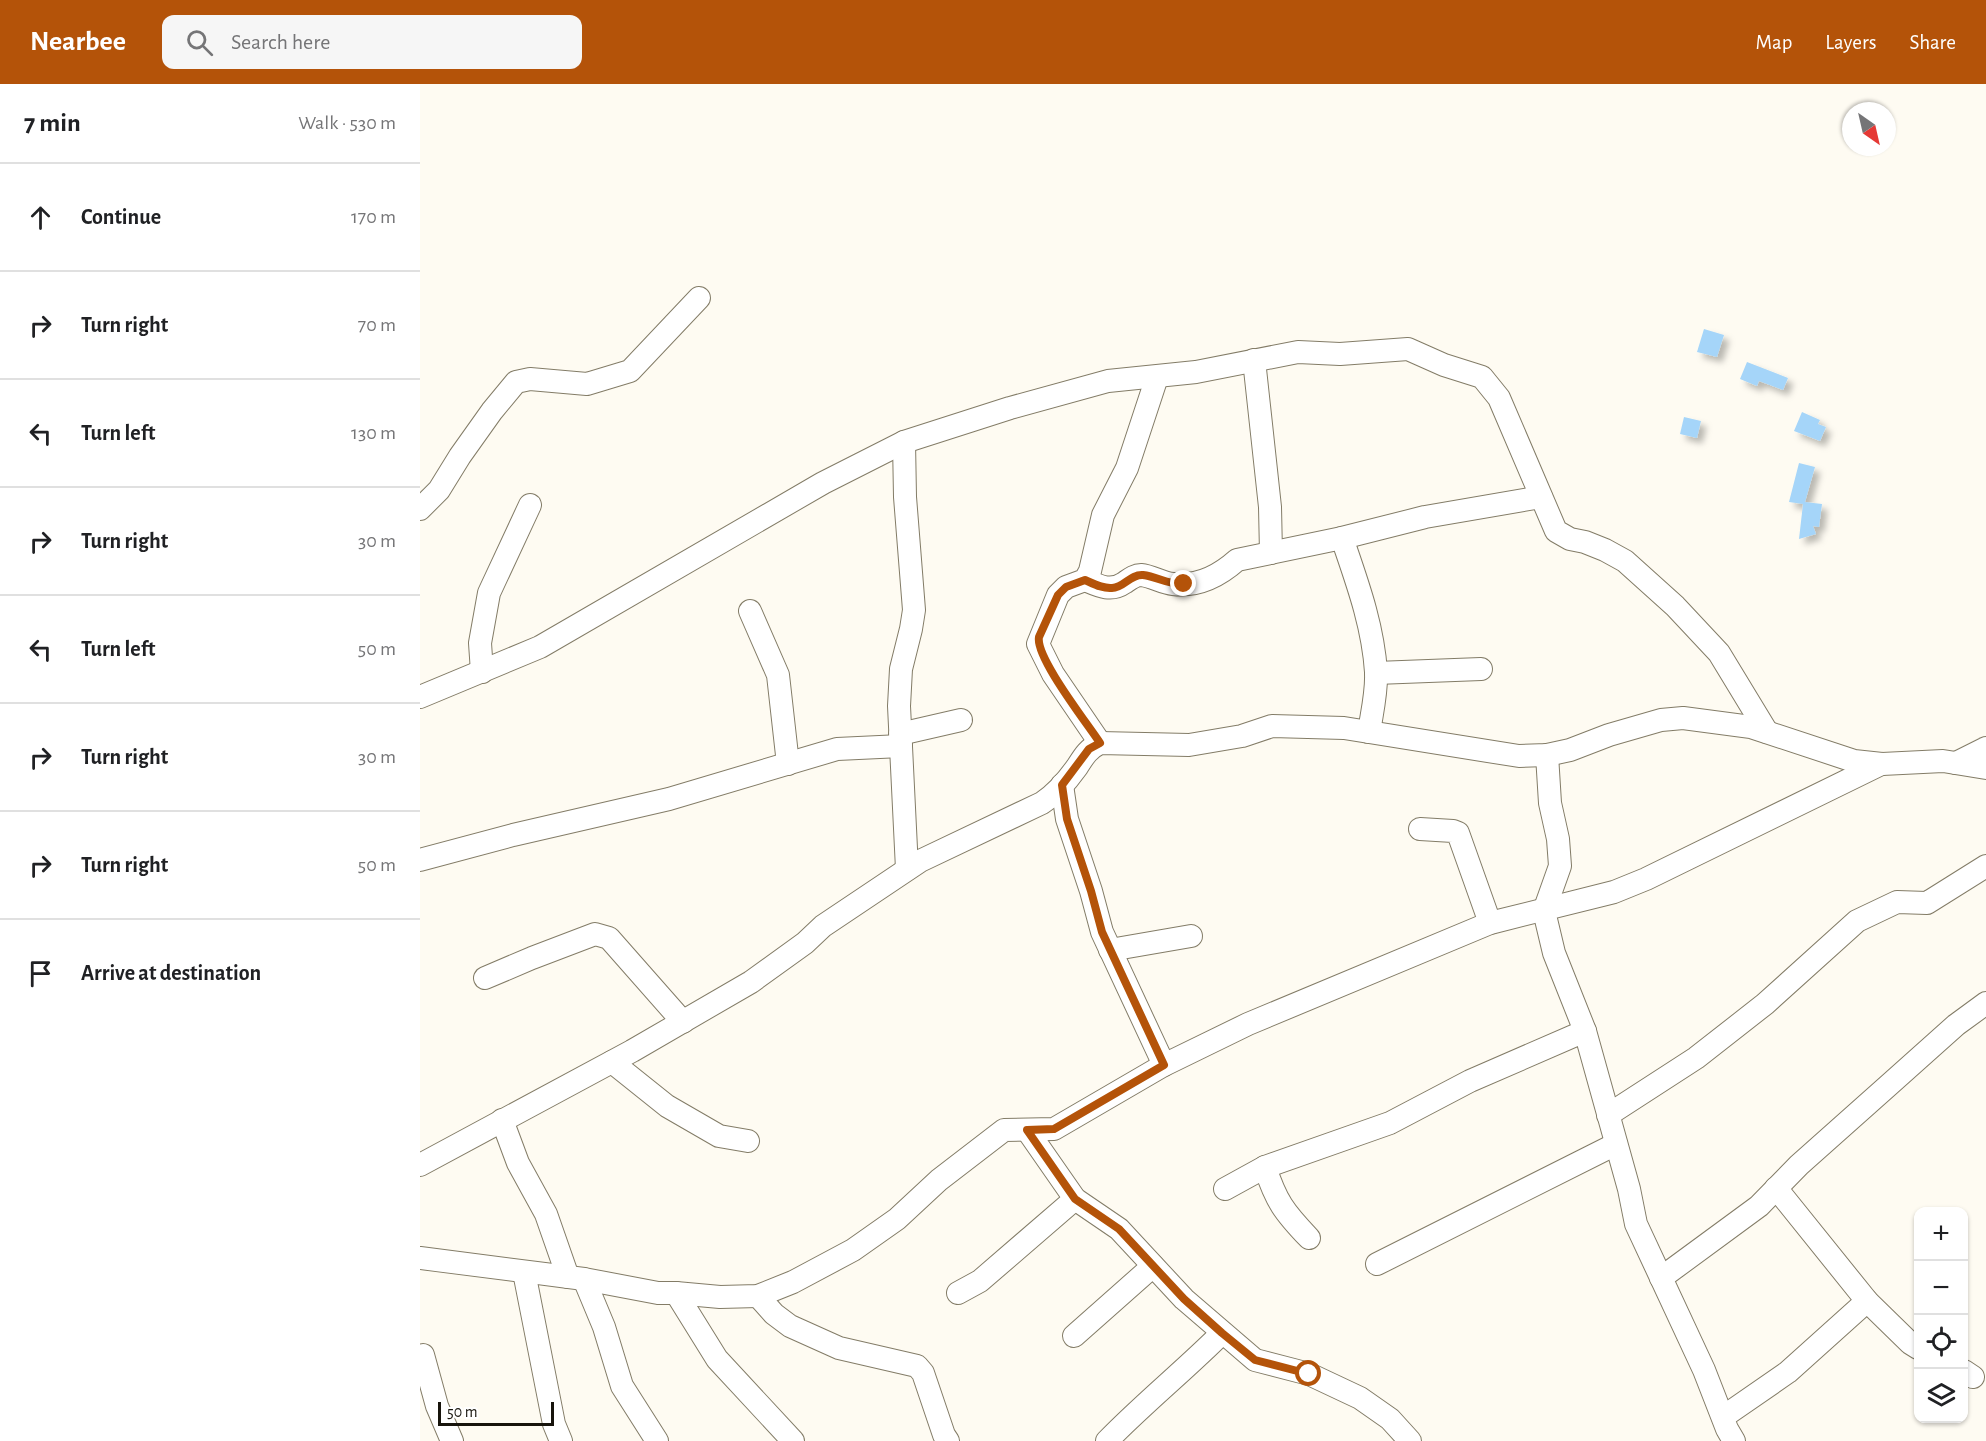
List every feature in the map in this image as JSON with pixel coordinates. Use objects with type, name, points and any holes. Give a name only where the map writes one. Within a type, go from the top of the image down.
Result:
[{"type":"street","points":[[420,509],[438,490],[459,456],[516,382],[530,379],[587,384],[630,371],[699,298]]},
{"type":"street","points":[[420,697],[540,647],[814,488],[904,442],[1010,408],[1108,381],[1196,372],[1298,352],[1340,354],[1408,349],[1444,365],[1482,377],[1499,399],[1556,531],[1570,539],[1605,550],[1625,561],[1675,606],[1719,653],[1767,732]]},
{"type":"street","points":[[1254,360],[1270,507],[1271,553]]},
{"type":"street","points":[[1085,580],[1103,515],[1127,468],[1157,377]]},
{"type":"street","points":[[904,442],[905,496],[914,610],[901,669],[898,706],[907,869]]},
{"type":"street","points":[[1100,743],[1053,674],[1038,644],[1058,595],[1066,587],[1085,580],[1102,587],[1118,587],[1138,575],[1173,584],[1203,582],[1223,572],[1237,560],[1342,538],[1425,517],[1541,497]]},
{"type":"street","points":[[482,672],[480,643],[489,593],[530,506]]},
{"type":"street","points":[[1342,538],[1366,606],[1376,673],[1369,732]]},
{"type":"street","points":[[750,611],[778,675],[788,764]]},
{"type":"street","points":[[1376,673],[1481,669]]},
{"type":"street","points":[[420,1166],[612,1062],[751,982],[806,943],[823,926],[907,869],[970,836],[1028,811],[1052,796],[1089,749],[1100,743],[1189,745],[1242,736],[1272,726],[1344,728],[1519,756],[1547,755],[1570,750],[1609,735],[1661,720],[1683,718],[1751,727],[1854,761],[1882,764],[1943,761],[1986,768]]},
{"type":"street","points":[[420,861],[513,835],[669,799],[837,749],[901,740],[961,720]]},
{"type":"street","points":[[1956,763],[1986,748]]},
{"type":"street","points":[[1547,755],[1550,803],[1558,839],[1560,866],[1544,911],[1554,953],[1585,1031],[1629,1189],[1636,1224],[1704,1370],[1734,1441]]},
{"type":"street","points":[[420,1258],[576,1278],[658,1293],[720,1297],[758,1296],[793,1282],[853,1250],[897,1219],[939,1179],[1004,1130],[1054,1129],[1164,1065],[1248,1024],[1490,922],[1544,911],[1614,892],[1646,879],[1882,764]]},
{"type":"street","points":[[1062,785],[1067,819],[1102,932],[1164,1065]]},
{"type":"street","points":[[1420,829],[1458,833],[1490,922]]},
{"type":"street","points":[[1608,1115],[1696,1058],[1765,1004],[1857,921],[1897,902],[1927,903],[1986,866]]},
{"type":"street","points":[[485,978],[595,934],[609,938],[682,1022]]},
{"type":"street","points":[[1110,950],[1191,936]]},
{"type":"street","points":[[1661,1278],[1759,1206],[1799,1165],[1940,1040],[1986,1003]]},
{"type":"street","points":[[1225,1190],[1265,1167],[1390,1123],[1470,1081],[1585,1031]]},
{"type":"street","points":[[612,1062],[667,1106],[684,1116],[719,1136],[748,1141]]},
{"type":"street","points":[[502,1120],[519,1163],[576,1278],[604,1327],[622,1386],[657,1441]]},
{"type":"street","points":[[1027,1130],[1075,1199],[1119,1229],[1184,1299],[1255,1360],[1309,1374],[1360,1398],[1390,1419],[1410,1441]]},
{"type":"street","points":[[1377,1264],[1616,1144]]},
{"type":"street","points":[[1265,1167],[1273,1193],[1288,1216],[1309,1238]]},
{"type":"street","points":[[1776,1188],[1867,1301],[1914,1346]]},
{"type":"street","points":[[958,1293],[980,1281],[1075,1199]]},
{"type":"street","points":[[1074,1336],[1153,1266]]},
{"type":"street","points":[[524,1272],[554,1424],[561,1441]]},
{"type":"street","points":[[676,1293],[717,1359],[793,1441]]},
{"type":"street","points":[[758,1296],[774,1314],[790,1326],[839,1348],[917,1366],[923,1373],[948,1441]]},
{"type":"street","points":[[1723,1417],[1788,1372],[1867,1301]]},
{"type":"street","points":[[1107,1441],[1139,1408],[1190,1365],[1222,1333]]},
{"type":"street","points":[[423,1355],[437,1406],[452,1441]]},
{"type":"building","points":[[1704,329],[1724,335],[1717,357],[1697,352]]},
{"type":"building","points":[[1747,362],[1788,378],[1783,390],[1759,381],[1757,386],[1740,379]]},
{"type":"building","points":[[1802,412],[1820,420],[1818,424],[1826,427],[1820,441],[1794,431]]},
{"type":"building","points":[[1684,417],[1701,421],[1697,438],[1680,434]]},
{"type":"building","points":[[1799,463],[1815,467],[1805,502],[1822,504],[1819,527],[1813,526],[1816,534],[1799,539],[1803,504],[1789,502]]},
{"type":"route","points":[[1184,584],[1166,583],[1144,575],[1138,575],[1112,588],[1102,587],[1085,580],[1066,587],[1058,595],[1039,637],[1038,644],[1053,674],[1100,743],[1089,749],[1062,785],[1067,819],[1102,932],[1164,1065],[1054,1129],[1027,1130],[1075,1199],[1119,1229],[1184,1299],[1222,1333],[1255,1360],[1309,1374]]}]
